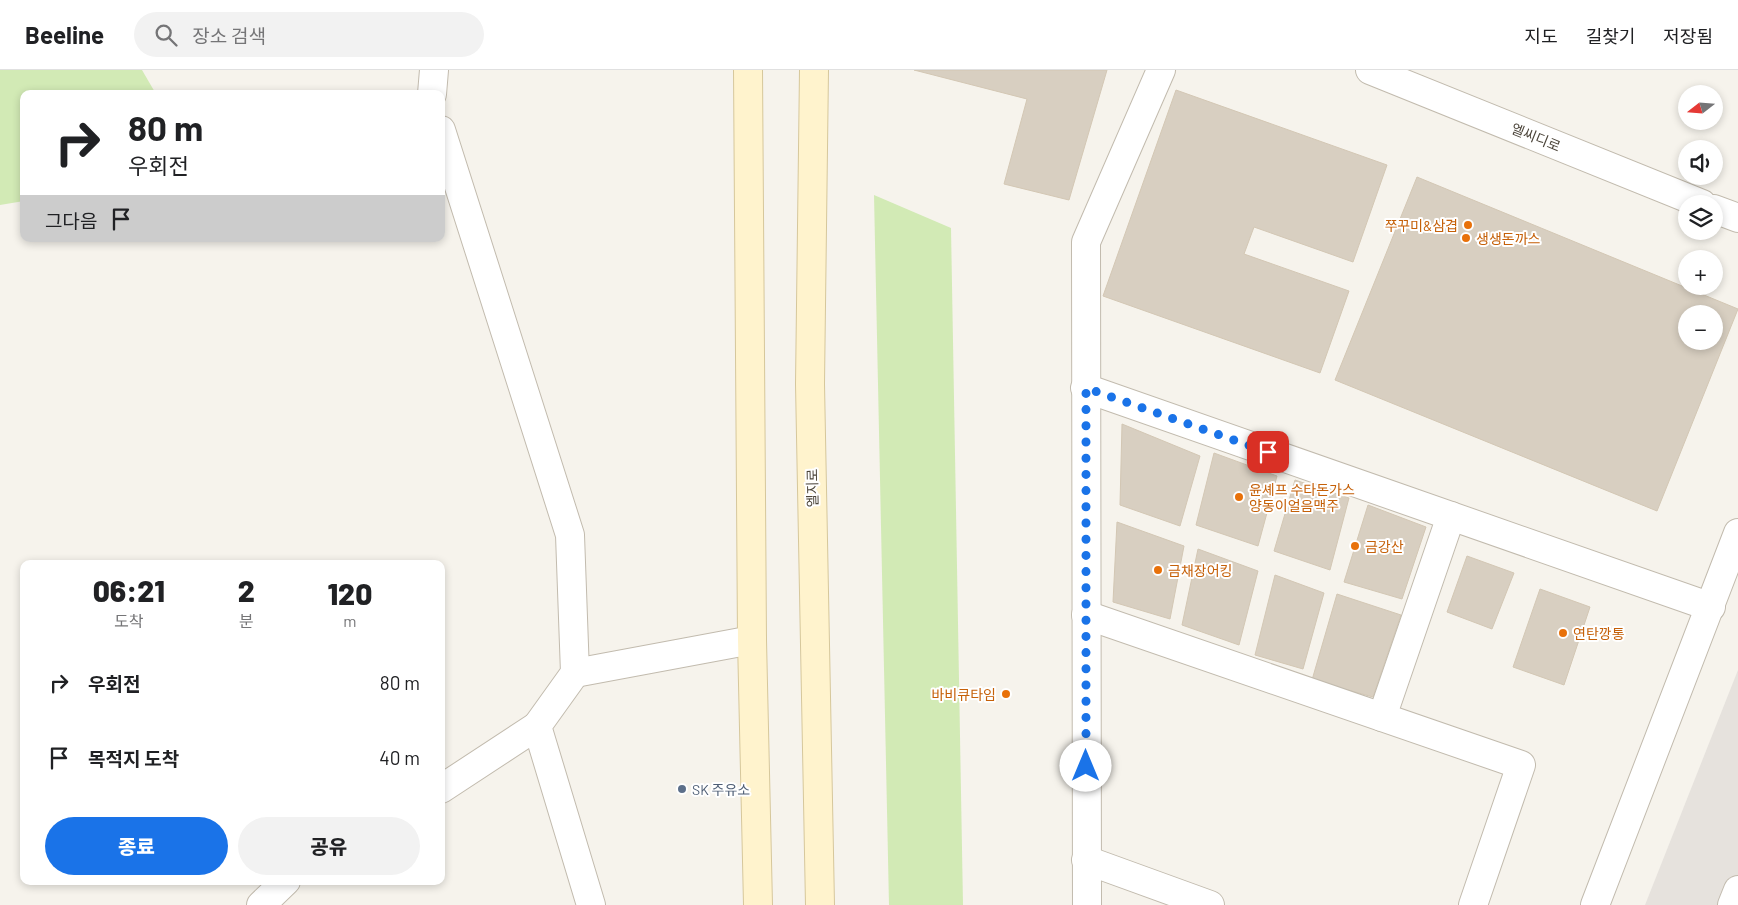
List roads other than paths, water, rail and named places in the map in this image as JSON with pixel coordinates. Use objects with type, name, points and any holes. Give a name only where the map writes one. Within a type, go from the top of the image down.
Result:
[{"type":"main road","points":[[748,70],[752,640],[758,905]]},
{"type":"main road","name":"엘지로","points":[[814,70],[810,384],[820,905]]},
{"type":"street","points":[[432,90],[434,70]]},
{"type":"street","points":[[1087,905],[1086,242],[1161,70]]},
{"type":"street","name":"엘씨디로","points":[[1370,70],[1680,195]]},
{"type":"street","points":[[445,143],[570,535],[575,673],[537,726],[445,786]]},
{"type":"street","points":[[1723,212],[1738,218]]},
{"type":"street","points":[[1086,388],[1711,606]]},
{"type":"street","points":[[1382,717],[1451,516]]},
{"type":"street","points":[[1595,905],[1738,533]]},
{"type":"street","points":[[1086,615],[1521,765],[1473,905]]},
{"type":"street","points":[[575,673],[752,640]]},
{"type":"street","points":[[537,726],[591,905]]},
{"type":"street","points":[[1086,860],[1210,905]]},
{"type":"street","points":[[261,905],[282,885]]},
{"type":"street","points":[[1732,905],[1738,890]]},
{"type":"place","name":"쭈꾸미&삼겹","points":[[1468,225]]},
{"type":"place","name":"생생돈까스","points":[[1466,238]]},
{"type":"place","name":"윤셰프 수타돈가스 양동이얼음맥주","points":[[1239,497]]},
{"type":"place","name":"금강산","points":[[1355,546]]},
{"type":"place","name":"금채장어킹","points":[[1158,570]]},
{"type":"place","name":"연탄깡통","points":[[1563,633]]},
{"type":"place","name":"바비큐타임","points":[[1006,694]]},
{"type":"place","name":"SK 주유소","points":[[682,789]]}]
